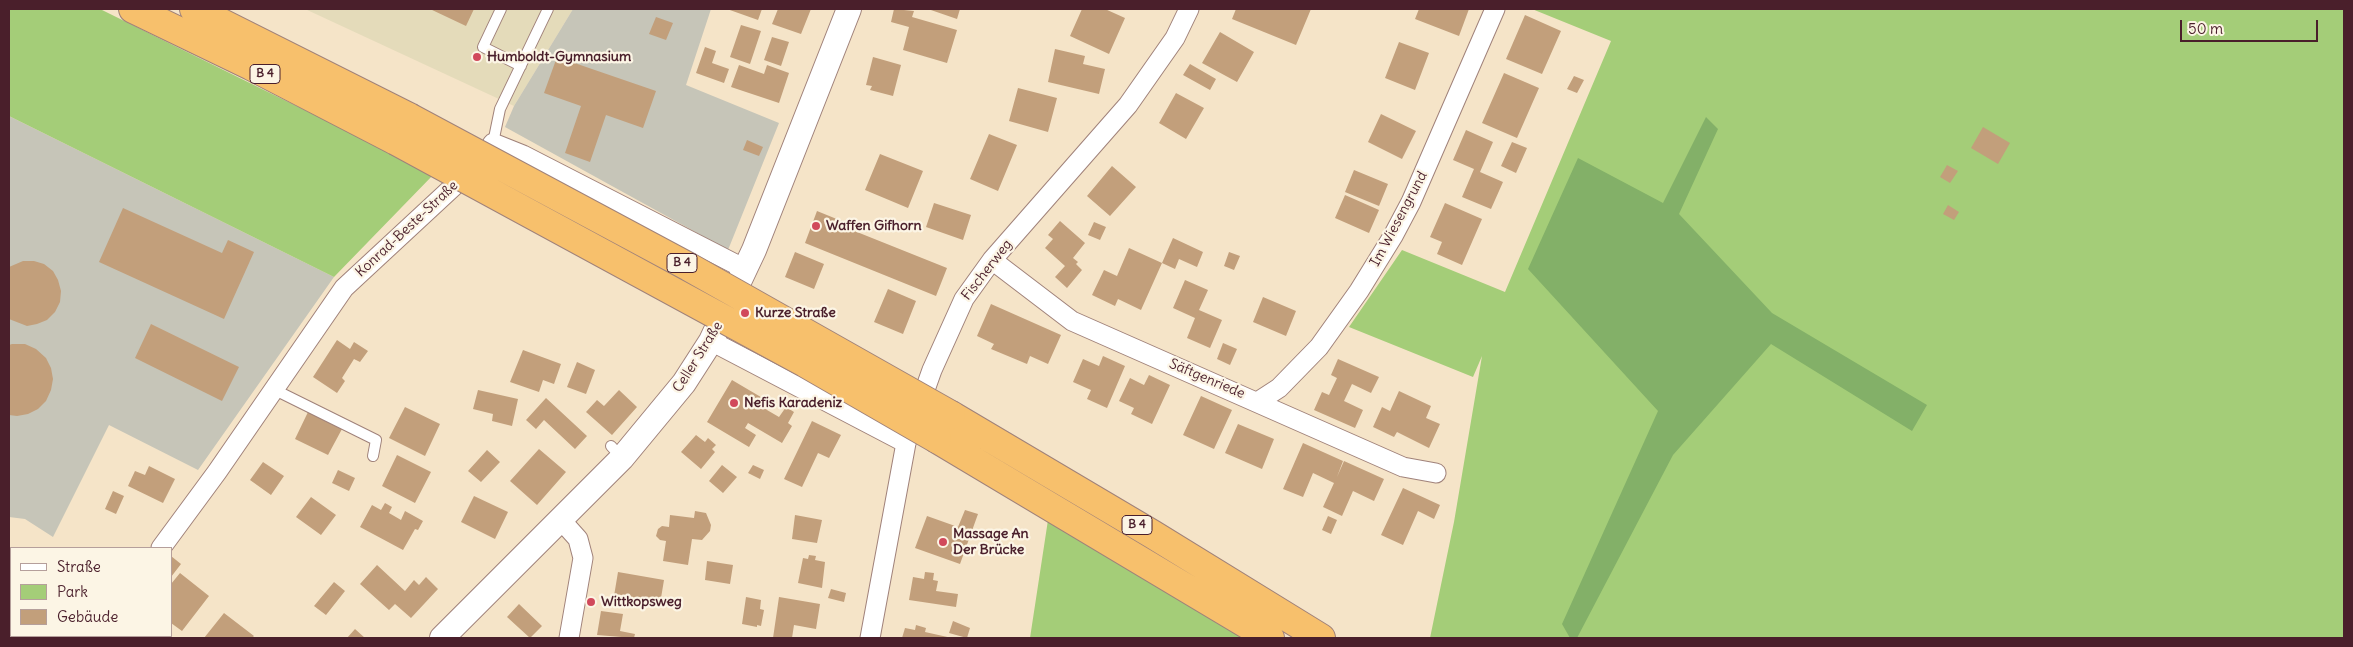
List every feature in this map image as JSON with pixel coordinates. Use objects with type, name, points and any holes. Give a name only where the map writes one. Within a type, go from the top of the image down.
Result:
[{"type":"highway","name":"B 4","points":[[133,9],[251,66],[396,141],[797,358],[937,439],[1270,638]]},
{"type":"highway","name":"B 4","points":[[194,9],[409,117],[706,276],[1152,534],[1321,638]]},
{"type":"street","name":"Celler Straße","points":[[442,638],[561,520],[617,452],[684,384],[711,341],[745,269],[770,211],[849,9]]},
{"type":"street","name":"Fischerweg","points":[[870,638],[906,443],[932,370],[964,298],[992,260],[1128,105],[1175,38],[1188,9]]},
{"type":"street","name":"Im Wiesengrund","points":[[1259,402],[1279,388],[1318,347],[1359,291],[1393,236],[1411,202],[1496,9]]},
{"type":"street","points":[[492,143],[540,164],[745,269]]},
{"type":"street","name":"Konrad-Beste-Straße","points":[[162,547],[218,472],[273,389],[344,288],[482,160],[492,143]]},
{"type":"street","name":"Säftgenriede","points":[[992,260],[1072,320],[1403,467],[1436,473]]},
{"type":"street","points":[[711,341],[906,443]]},
{"type":"street","points":[[561,520],[578,539],[583,558],[569,638]]},
{"type":"lane","points":[[501,9],[483,47],[521,66]]},
{"type":"lane","points":[[492,143],[500,109],[548,9]]},
{"type":"lane","points":[[273,389],[376,440],[373,456]]},
{"type":"shaded area","name":"Humboldt-Gymnasium","points":[[305,9],[573,9],[514,106]]},
{"type":"shaded area","points":[[573,9],[711,9],[686,85],[779,123],[728,250],[505,127],[514,106]]},
{"type":"shaded area","points":[[9,116],[334,277],[198,470],[109,425],[53,537],[25,519],[9,517]]},
{"type":"green space","points":[[9,9],[100,9],[434,174],[334,277],[9,116]]},
{"type":"green space","points":[[1532,9],[2344,9],[2344,638],[1430,638],[1454,522],[1482,356],[1473,377],[1349,327],[1402,250],[1505,292],[1611,41]]},
{"type":"green space","points":[[1706,117],[1718,129],[1679,214],[1772,313],[1927,405],[1912,431],[1771,344],[1673,455],[1577,638],[1570,638],[1562,624],[1658,411],[1528,269],[1578,158],[1663,203]]},
{"type":"green space","points":[[1048,520],[1243,638],[1030,638]]},
{"type":"building","points":[[430,9],[474,9],[466,26]]},
{"type":"building","points":[[727,9],[762,9],[758,20]]},
{"type":"building","points":[[778,9],[811,9],[801,34],[772,24]]},
{"type":"building","points":[[894,9],[914,11],[912,17],[957,30],[947,63],[903,50],[909,27],[891,22]]},
{"type":"building","points":[[928,9],[960,9],[957,19]]},
{"type":"building","points":[[1082,9],[1105,9],[1125,18],[1109,54],[1070,36]]},
{"type":"building","points":[[1236,9],[1311,9],[1296,45],[1232,19]]},
{"type":"building","points":[[1419,9],[1469,9],[1459,36],[1415,19]]},
{"type":"building","points":[[1525,15],[1561,31],[1542,74],[1506,59]]},
{"type":"building","points":[[656,17],[673,23],[666,40],[649,34]]},
{"type":"building","points":[[741,25],[761,31],[750,64],[730,57]]},
{"type":"building","points":[[1220,32],[1254,52],[1237,82],[1202,63]]},
{"type":"building","points":[[772,37],[789,42],[781,66],[764,60]]},
{"type":"building","points":[[1399,42],[1429,53],[1415,90],[1385,78]]},
{"type":"building","points":[[705,47],[716,51],[712,63],[729,69],[724,83],[696,73]]},
{"type":"building","points":[[1055,49],[1085,56],[1083,64],[1105,69],[1099,94],[1048,82]]},
{"type":"building","points":[[557,57],[656,91],[643,128],[606,115],[590,162],[565,153],[581,106],[544,93]]},
{"type":"building","points":[[873,57],[901,65],[893,96],[870,90],[872,86],[866,85]]},
{"type":"building","points":[[1190,64],[1216,79],[1210,90],[1183,75]]},
{"type":"building","points":[[739,65],[764,74],[767,65],[789,73],[779,103],[731,87]]},
{"type":"building","points":[[1504,73],[1539,88],[1517,138],[1482,123]]},
{"type":"building","points":[[1574,76],[1584,80],[1577,93],[1567,89]]},
{"type":"building","points":[[1018,88],[1057,98],[1048,132],[1009,121]]},
{"type":"building","points":[[1176,93],[1204,108],[1186,139],[1159,123]]},
{"type":"building","points":[[1381,114],[1416,131],[1402,159],[1368,142]]},
{"type":"building","points":[[1983,127],[2010,143],[1998,164],[1971,148]]},
{"type":"building","points":[[1466,130],[1493,142],[1480,172],[1503,182],[1491,209],[1462,197],[1474,169],[1453,160]]},
{"type":"building","points":[[989,134],[1017,145],[998,191],[970,179]]},
{"type":"building","points":[[747,140],[763,147],[759,156],[743,150]]},
{"type":"building","points":[[1512,142],[1527,148],[1516,173],[1501,166]]},
{"type":"building","points":[[880,154],[923,171],[908,208],[865,190]]},
{"type":"building","points":[[1947,165],[1958,171],[1950,183],[1940,177]]},
{"type":"building","points":[[1112,166],[1136,187],[1110,216],[1087,196]]},
{"type":"building","points":[[1354,170],[1388,184],[1379,206],[1345,192]]},
{"type":"building","points":[[1345,195],[1379,210],[1369,233],[1335,218]]},
{"type":"building","points":[[934,203],[971,215],[963,240],[926,227]]},
{"type":"building","points":[[1445,203],[1482,219],[1462,265],[1437,254],[1442,242],[1430,237]]},
{"type":"building","points":[[1948,205],[1959,212],[1954,220],[1943,214]]},
{"type":"building","points":[[123,208],[222,253],[228,240],[254,252],[224,319],[99,262]]},
{"type":"building","points":[[817,211],[849,224],[847,228],[947,268],[936,296],[805,243]]},
{"type":"building","points":[[1060,221],[1085,243],[1073,258],[1078,262],[1076,264],[1082,270],[1067,288],[1055,277],[1065,266],[1045,248],[1053,239],[1048,235]]},
{"type":"building","points":[[1094,222],[1106,227],[1100,240],[1088,235]]},
{"type":"building","points":[[1173,238],[1203,252],[1197,267],[1179,259],[1175,269],[1162,263]]},
{"type":"building","points":[[1129,248],[1162,263],[1141,310],[1118,299],[1115,306],[1092,295],[1104,270],[1117,276]]},
{"type":"building","points":[[795,252],[824,264],[814,289],[785,277]]},
{"type":"building","points":[[1229,252],[1240,256],[1234,270],[1224,266]]},
{"type":"building","points":[[23,261],[34,261],[44,264],[53,271],[61,291],[60,302],[55,312],[47,320],[27,326],[9,319],[9,267]]},
{"type":"building","points":[[1185,280],[1208,290],[1199,310],[1222,320],[1210,348],[1187,338],[1195,318],[1173,308]]},
{"type":"building","points":[[888,289],[916,301],[903,334],[874,322]]},
{"type":"building","points":[[1263,297],[1296,311],[1286,336],[1253,322]]},
{"type":"building","points":[[991,304],[1061,335],[1048,364],[1030,356],[1027,364],[991,349],[994,344],[977,336]]},
{"type":"building","points":[[151,324],[239,367],[222,401],[135,358]]},
{"type":"building","points":[[337,340],[350,349],[354,342],[368,351],[360,362],[354,359],[342,378],[345,381],[337,393],[313,377]]},
{"type":"building","points":[[1223,343],[1237,349],[1230,365],[1217,359]]},
{"type":"building","points":[[25,344],[36,349],[46,358],[51,368],[53,379],[46,401],[38,409],[28,414],[17,416],[9,415],[9,345]]},
{"type":"building","points":[[523,350],[561,364],[554,384],[543,380],[539,392],[510,382]]},
{"type":"building","points":[[1103,356],[1125,366],[1107,408],[1087,399],[1091,390],[1073,382],[1083,359],[1099,366]]},
{"type":"building","points":[[1338,359],[1379,377],[1371,393],[1352,384],[1344,401],[1363,410],[1355,428],[1314,410],[1322,392],[1329,395],[1337,378],[1331,375]]},
{"type":"building","points":[[577,362],[595,370],[586,394],[567,387]]},
{"type":"building","points":[[1149,375],[1170,385],[1152,424],[1131,414],[1134,408],[1119,401],[1130,378],[1144,385]]},
{"type":"building","points":[[732,380],[771,403],[767,410],[779,417],[786,407],[794,412],[788,423],[792,426],[782,443],[748,423],[745,428],[756,435],[749,447],[707,422]]},
{"type":"building","points":[[478,390],[518,399],[512,426],[492,421],[493,414],[473,409]]},
{"type":"building","points":[[619,390],[637,407],[612,435],[586,412],[597,400],[604,406]]},
{"type":"building","points":[[1399,391],[1431,406],[1426,418],[1440,424],[1429,448],[1397,432],[1394,437],[1373,427],[1382,407],[1390,411]]},
{"type":"building","points":[[1201,396],[1232,410],[1214,449],[1183,435]]},
{"type":"building","points":[[546,398],[587,436],[575,449],[544,420],[536,429],[526,420]]},
{"type":"building","points":[[405,407],[440,424],[425,456],[389,438]]},
{"type":"building","points":[[308,412],[342,429],[328,455],[295,439]]},
{"type":"building","points":[[812,421],[841,435],[829,458],[818,453],[802,487],[784,479]]},
{"type":"building","points":[[1238,424],[1274,439],[1262,469],[1225,453]]},
{"type":"building","points":[[696,435],[705,442],[708,438],[716,445],[712,449],[715,452],[701,469],[681,452]]},
{"type":"building","points":[[1303,443],[1343,461],[1337,477],[1344,461],[1384,479],[1374,501],[1353,491],[1342,516],[1323,507],[1334,483],[1313,473],[1303,497],[1283,489]]},
{"type":"building","points":[[539,449],[566,472],[537,505],[510,481]]},
{"type":"building","points":[[487,450],[500,462],[481,482],[468,471]]},
{"type":"building","points":[[397,455],[431,472],[415,503],[382,486]]},
{"type":"building","points":[[263,462],[284,476],[271,495],[250,480]]},
{"type":"building","points":[[722,465],[737,477],[723,493],[709,481]]},
{"type":"building","points":[[753,465],[764,470],[760,479],[748,473]]},
{"type":"building","points":[[149,466],[175,479],[163,503],[128,486],[135,471],[145,475]]},
{"type":"building","points":[[338,470],[355,478],[349,491],[332,483]]},
{"type":"building","points":[[1403,488],[1440,505],[1434,519],[1418,511],[1403,545],[1381,535]]},
{"type":"building","points":[[113,491],[124,496],[116,514],[105,509]]},
{"type":"building","points":[[474,496],[508,512],[495,539],[461,522]]},
{"type":"building","points":[[311,497],[336,515],[321,535],[296,517]]},
{"type":"building","points":[[385,503],[392,507],[389,513],[401,520],[405,511],[423,521],[418,530],[415,529],[403,550],[360,527],[372,505],[381,510]]},
{"type":"building","name":"Massage An Der Brücke","points":[[965,510],[978,514],[960,564],[915,548],[927,516],[958,527]]},
{"type":"building","points":[[695,511],[706,513],[711,525],[710,531],[702,540],[692,539],[688,565],[663,561],[666,541],[660,540],[656,536],[658,529],[662,526],[669,527],[670,515],[694,518]]},
{"type":"building","points":[[795,515],[822,520],[817,543],[792,539]]},
{"type":"building","points":[[1328,516],[1337,520],[1331,534],[1322,530]]},
{"type":"building","points":[[809,555],[816,556],[815,560],[825,562],[822,588],[798,583],[803,558],[808,559]]},
{"type":"building","points":[[172,557],[181,564],[172,576]]},
{"type":"building","points":[[707,561],[733,565],[730,584],[705,580]]},
{"type":"building","points":[[377,565],[405,591],[414,580],[419,585],[426,577],[438,589],[411,618],[395,604],[389,610],[360,584]]},
{"type":"building","points":[[618,572],[664,580],[660,604],[614,596]]},
{"type":"building","points":[[925,572],[934,573],[933,580],[938,581],[936,591],[958,594],[956,607],[909,600],[913,577],[924,579]]},
{"type":"building","points":[[180,573],[209,596],[182,631],[172,624],[172,583]]},
{"type":"building","points":[[334,582],[345,591],[326,615],[314,606]]},
{"type":"building","points":[[831,589],[846,593],[844,602],[828,598]]},
{"type":"building","points":[[746,597],[761,600],[760,609],[764,610],[761,626],[742,624]]},
{"type":"building","points":[[779,597],[820,604],[816,629],[794,625],[792,638],[773,638]]},
{"type":"building","points":[[519,604],[542,626],[530,638],[507,617]]},
{"type":"building","points":[[601,611],[623,614],[620,631],[635,634],[634,638],[597,635]]},
{"type":"building","points":[[224,613],[254,636],[252,638],[204,638]]},
{"type":"building","points":[[9,615],[10,637],[32,637],[9,638]]},
{"type":"building","points":[[953,621],[970,628],[967,638],[949,633]]},
{"type":"building","points":[[916,625],[926,628],[925,632],[952,638],[902,638],[905,628],[915,630]]},
{"type":"building","points":[[355,629],[365,638],[347,638]]},
{"type":"place","name":"Humboldt-Gymnasium","points":[[477,57]]},
{"type":"place","name":"Waffen Gifhorn","points":[[816,226]]},
{"type":"place","name":"Kurze Straße","points":[[745,313]]},
{"type":"place","name":"Nefis Karadeniz","points":[[734,403]]},
{"type":"place","name":"Massage An Der Brücke","points":[[943,542]]},
{"type":"place","name":"Wittkopsweg","points":[[591,602]]}]
